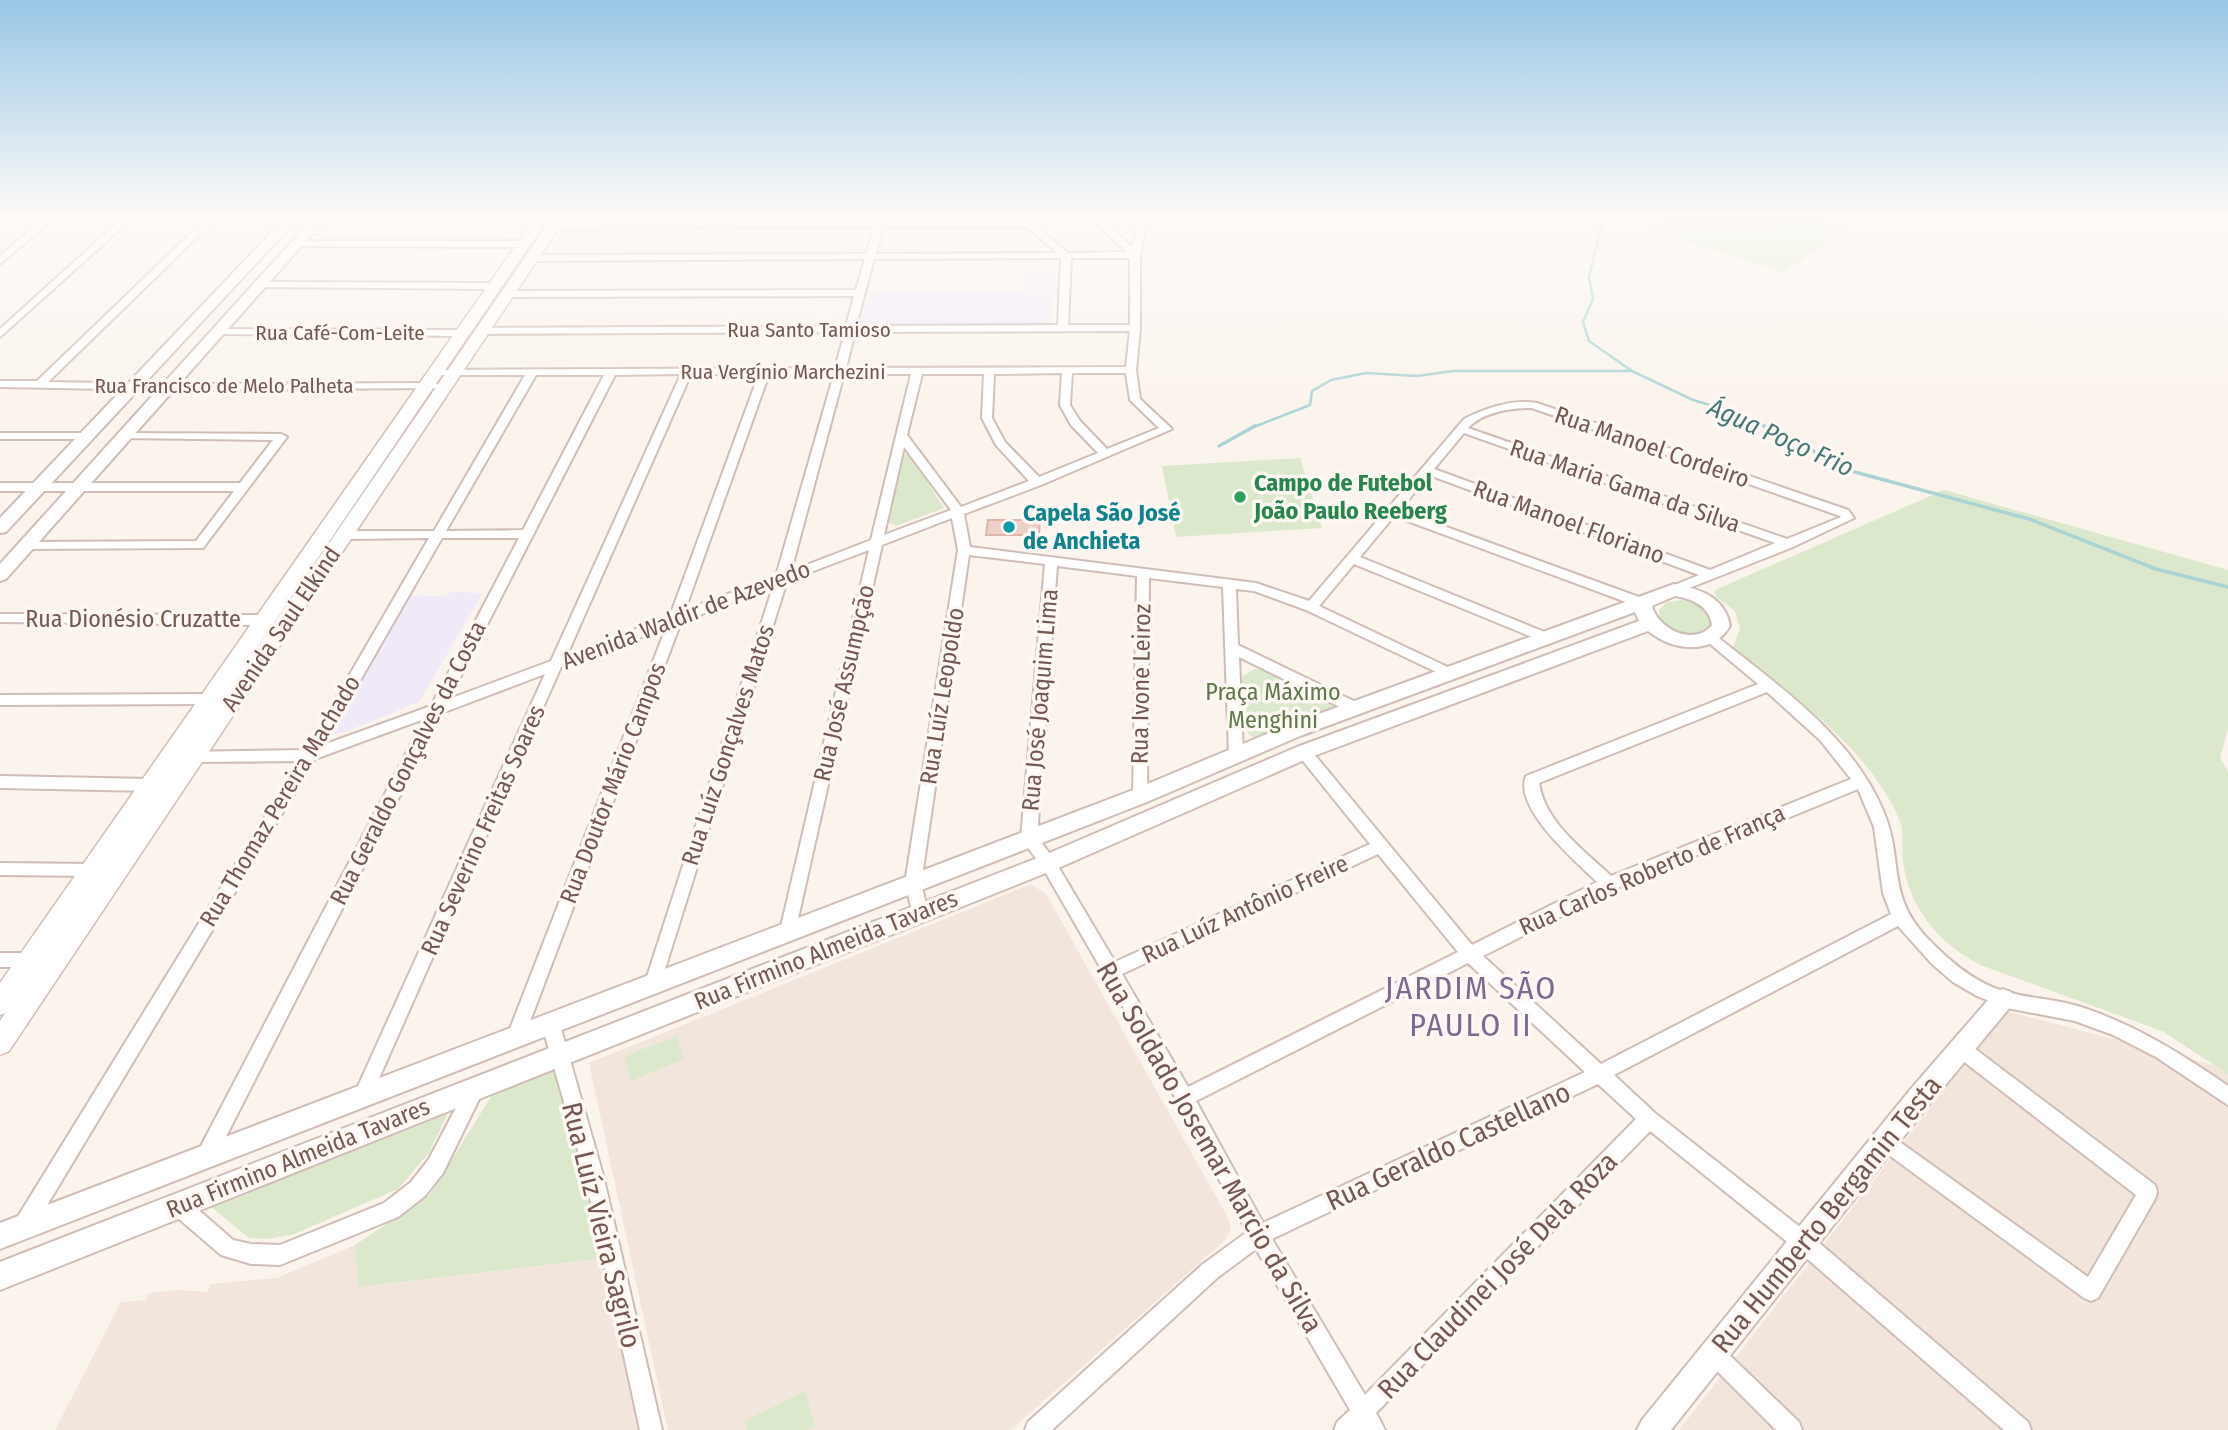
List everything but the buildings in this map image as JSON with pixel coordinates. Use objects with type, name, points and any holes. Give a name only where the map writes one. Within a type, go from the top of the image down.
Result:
[{"type":"main road","name":"Avenida Saul Elkind","points":[[0,1043],[345,535],[442,379],[463,333],[508,281]]},
{"type":"main road","name":"Avenida Saul Elkind","points":[[0,1004],[284,593],[442,379],[484,331],[502,290]]},
{"type":"main road","points":[[284,593],[306,594]]},
{"type":"street","points":[[0,334],[60,281]]},
{"type":"street","points":[[40,384],[148,281]]},
{"type":"street","points":[[0,528],[233,281]]},
{"type":"street","points":[[0,575],[264,281]]},
{"type":"street","name":"Rua Luíz Gonçalves Matos","points":[[653,983],[780,580],[841,373],[864,281]]},
{"type":"street","points":[[1063,329],[1065,281]]},
{"type":"street","points":[[1131,370],[1135,328],[1135,281]]},
{"type":"street","points":[[260,285],[861,293]]},
{"type":"street","name":"Rua Santo Tamioso","points":[[484,331],[1135,328]]},
{"type":"street","name":"Rua Café-Com-Leite","points":[[217,332],[463,333]]},
{"type":"street","name":"Rua Vergínio Marchezini","points":[[442,379],[532,372],[1131,370]]},
{"type":"street","name":"Avenida Waldir de Azevedo","points":[[170,757],[310,755],[1037,482],[1166,429],[1135,400],[1131,370]]},
{"type":"street","name":"Rua Thomaz Pereira Machado","points":[[23,1226],[310,755],[532,372]]},
{"type":"street","name":"Rua Geraldo Gonçalves da Costa","points":[[207,1154],[611,372]]},
{"type":"street","name":"Rua Severino Freitas Soares","points":[[363,1095],[687,372]]},
{"type":"street","name":"Rua Doutor Mário Campos","points":[[517,1034],[675,620],[765,372]]},
{"type":"street","name":"Rua José Assumpção","points":[[788,931],[875,544],[917,372]]},
{"type":"street","points":[[989,372],[987,418],[1000,443],[1037,482]]},
{"type":"street","points":[[1067,372],[1065,405],[1075,423],[1105,453]]},
{"type":"street","name":"Rua Francisco de Melo Palheta","points":[[0,384],[168,387],[442,379]]},
{"type":"street","name":"Rua Manoel Cordeiro","points":[[1311,607],[1468,421],[1483,414],[1515,406],[1532,405],[1844,513]]},
{"type":"street","name":"Rua Maria Gama da Silva","points":[[1462,429],[1789,544]]},
{"type":"street","points":[[901,435],[957,510]]},
{"type":"street","points":[[0,436],[86,436]]},
{"type":"street","points":[[26,546],[199,544],[281,437],[124,436]]},
{"type":"street","name":"Rua Manoel Floriano","points":[[1426,470],[1711,575]]},
{"type":"street","points":[[0,487],[244,487]]},
{"type":"street","name":"Rua Luíz Leopoldo","points":[[913,883],[964,550],[957,510]]},
{"type":"street","points":[[1392,510],[1646,613],[1673,638],[1687,641],[1710,638],[1721,626],[1716,610],[1698,596],[1674,590]]},
{"type":"street","name":"Rua Firmino Almeida Tavares","points":[[0,1276],[1048,863],[1304,752],[1646,613],[1674,590],[1846,521],[1848,518],[1844,513]]},
{"type":"street","points":[[345,535],[527,534]]},
{"type":"street","points":[[964,550],[1256,587],[1311,607],[1451,674]]},
{"type":"street","points":[[1352,558],[1547,638]]},
{"type":"street","name":"Rua José Joaquim Lima","points":[[1029,838],[1051,562]]},
{"type":"street","name":"Rua Ivone Leiroz","points":[[1140,796],[1143,573]]},
{"type":"street","points":[[1229,583],[1236,754]]},
{"type":"street","name":"Rua Firmino Almeida Tavares","points":[[0,1236],[517,1034],[1140,796],[1236,754],[1356,708],[1547,638],[1646,613]]},
{"type":"street","name":"Rua Dionésio Cruzatte","points":[[0,618],[265,620]]},
{"type":"street","points":[[1710,638],[1829,741],[1860,782],[1876,809],[1887,880],[1899,918],[1918,940],[1955,973],[2003,999],[2082,1015],[2152,1045],[2228,1096]]},
{"type":"street","points":[[1232,648],[1356,708]]},
{"type":"street","points":[[1609,884],[1544,817],[1531,793],[1531,780],[1767,685]]},
{"type":"street","points":[[0,700],[210,699]]},
{"type":"street","points":[[1304,752],[1468,953],[1648,1119],[1803,1242],[2020,1430]]},
{"type":"street","points":[[0,782],[151,785]]},
{"type":"street","name":"Rua Carlos Roberto de França","points":[[1185,1098],[1609,884],[1860,782]]},
{"type":"street","name":"Rua Soldado Josemar Marcio da Silva","points":[[1029,838],[1048,863],[1185,1098],[1259,1235],[1374,1430]]},
{"type":"street","name":"Rua Luíz Antônio Freire","points":[[1110,972],[1381,846]]},
{"type":"street","points":[[0,869],[92,870]]},
{"type":"street","points":[[913,883],[920,913]]},
{"type":"street","name":"Rua Geraldo Castellano","points":[[1036,1430],[1210,1271],[1259,1235],[1599,1074],[1899,918]]},
{"type":"street","points":[[0,960],[30,960]]},
{"type":"street","name":"Rua Humberto Bergamin Testa","points":[[1651,1430],[1884,1141],[2003,999]]},
{"type":"street","name":"Rua Luíz Vieira Sagrilo","points":[[550,1022],[594,1175],[651,1430]]},
{"type":"street","points":[[1884,1141],[2091,1291],[2148,1192],[1960,1048]]},
{"type":"street","points":[[179,1206],[228,1248],[251,1254],[279,1255],[391,1210],[418,1189],[436,1166],[475,1089]]},
{"type":"street","name":"Rua Claudinei José Dela Roza","points":[[1345,1430],[1648,1119]]},
{"type":"street","points":[[1713,1353],[1791,1430]]},
{"type":"shaded area","points":[[1025,281],[1055,281],[1055,290],[1024,290]]},
{"type":"shaded area","points":[[870,292],[1054,292],[1051,321],[1045,328],[859,328]]},
{"type":"shaded area","points":[[452,592],[483,593],[419,702],[343,733],[334,734],[329,730],[409,595],[444,596]]},
{"type":"shaded area","points":[[1031,884],[1046,894],[1227,1216],[1231,1227],[1226,1239],[1011,1430],[668,1430],[589,1063]]},
{"type":"shaded area","points":[[2006,1011],[2228,1069],[2228,1430],[1679,1430]]},
{"type":"shaded area","points":[[355,1245],[358,1287],[606,1258],[641,1430],[55,1430],[121,1302],[146,1300],[149,1293],[177,1290],[207,1292],[211,1284],[277,1278]]},
{"type":"green space","points":[[909,454],[944,508],[896,526],[885,521],[901,455]]},
{"type":"green space","name":"Campo de Futebol João Paulo Reeberg","points":[[1300,458],[1322,528],[1176,537],[1162,466]]},
{"type":"green space","points":[[1944,490],[2228,570],[2228,729],[2220,758],[2228,771],[2228,1074],[2162,1031],[1983,966],[1940,936],[1929,924],[1912,895],[1903,861],[1901,824],[1878,782],[1847,744],[1829,727],[1732,650],[1740,629],[1735,611],[1716,597],[1715,590]]},
{"type":"green space","points":[[1682,600],[1700,605],[1712,615],[1714,627],[1689,635],[1680,634],[1665,626],[1659,610],[1667,602]]},
{"type":"green space","name":"Praça Máximo Menghini","points":[[1255,669],[1266,669],[1332,702],[1333,711],[1261,740],[1249,735],[1239,689],[1243,676]]},
{"type":"green space","points":[[677,1036],[683,1059],[631,1081],[625,1056]]},
{"type":"green space","points":[[557,1065],[569,1073],[606,1258],[358,1287],[355,1245],[430,1195],[497,1087]]},
{"type":"green space","points":[[449,1111],[429,1153],[398,1189],[292,1235],[267,1239],[249,1238],[210,1206]]},
{"type":"green space","points":[[805,1391],[815,1426],[807,1430],[747,1430],[744,1421]]},
{"type":"waterway","name":"Água Poço Frio","points":[[1590,281],[1593,299],[1583,322],[1589,341],[1632,371],[1693,400],[1730,411],[1768,428]]},
{"type":"waterway","points":[[1252,427],[1310,405],[1312,391],[1331,380],[1366,373],[1417,376],[1453,371],[1631,371]]},
{"type":"waterway","name":"Água Poço Frio","points":[[1764,426],[1809,446],[1819,457],[1840,468],[2029,519],[2156,569],[2228,587]]},
{"type":"waterway","points":[[1219,446],[1252,427]]},
{"type":"place","name":"Campo de Futebol João Paulo Reeberg","points":[[1240,497]]},
{"type":"place","name":"Capela São José de Anchieta","points":[[1009,527]]},
{"type":"district","name":"JARDIM SÃO PAULO II","points":[[1471,1006]]}]
